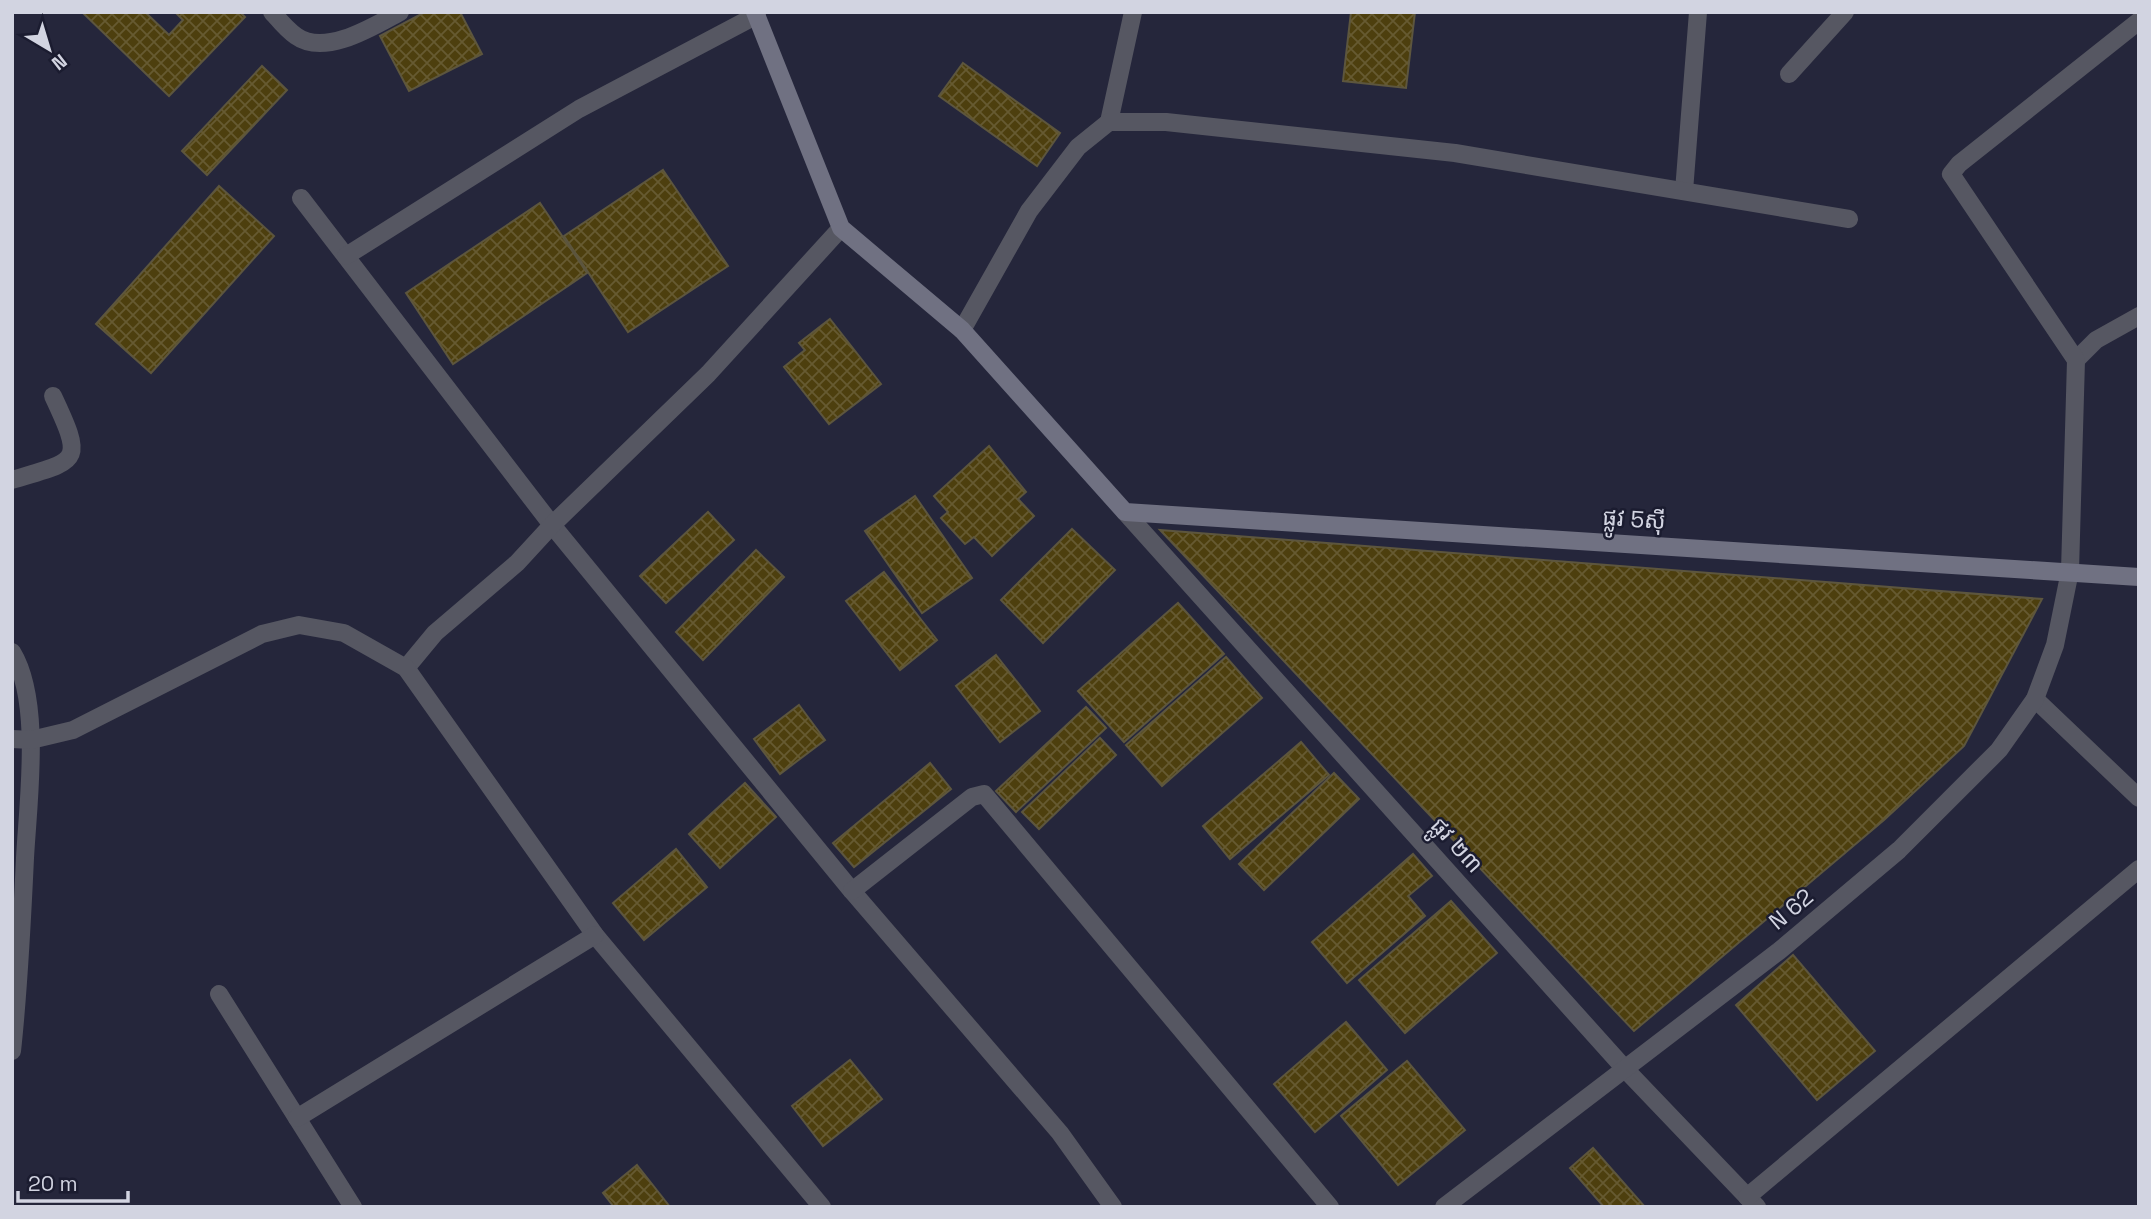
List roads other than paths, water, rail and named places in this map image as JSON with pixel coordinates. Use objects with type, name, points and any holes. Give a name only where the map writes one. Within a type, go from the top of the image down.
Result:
[{"type":"street","points":[[272,12],[297,37],[312,42],[328,41],[362,32],[400,12]]},
{"type":"street","points":[[962,330],[1029,211],[1078,147],[1109,121],[1133,12]]},
{"type":"street","points":[[1684,191],[1698,12]]},
{"type":"street","points":[[1789,74],[1845,12]]},
{"type":"street","points":[[346,256],[579,109],[756,14],[841,228],[962,330],[1125,512]]},
{"type":"street","points":[[2139,21],[1959,164],[1951,174],[2076,360],[2096,340],[2139,316]]},
{"type":"street","points":[[1109,121],[1166,122],[1454,153],[1849,219]]},
{"type":"street","points":[[301,198],[552,525],[852,891],[1060,1133],[1113,1207]]},
{"type":"street","points":[[406,668],[435,633],[517,563],[552,525],[708,373],[841,228]]},
{"type":"street","name":"N 62","points":[[1444,1207],[1779,951],[1899,850],[1999,750],[2035,699],[2055,645],[2070,571],[2076,360]]},
{"type":"street","points":[[12,480],[64,464],[71,456],[73,438],[53,396]]},
{"type":"street","name":"ផ្លូវ 5ស៊ី","points":[[1125,512],[2070,571],[2139,578]]},
{"type":"street","name":"ផ្លូវ ២៣","points":[[1125,512],[1626,1070],[1752,1202]]},
{"type":"street","points":[[12,740],[31,740],[73,730],[262,634],[299,625],[344,633],[406,668],[595,935],[822,1207]]},
{"type":"street","points":[[12,652],[22,668],[31,740],[19,994],[12,1051]]},
{"type":"street","points":[[2035,699],[2139,798]]},
{"type":"street","points":[[852,891],[972,797],[984,794],[1330,1207]]},
{"type":"street","points":[[1752,1202],[2139,869]]},
{"type":"street","points":[[297,1118],[595,935]]},
{"type":"street","points":[[219,994],[353,1207]]}]
